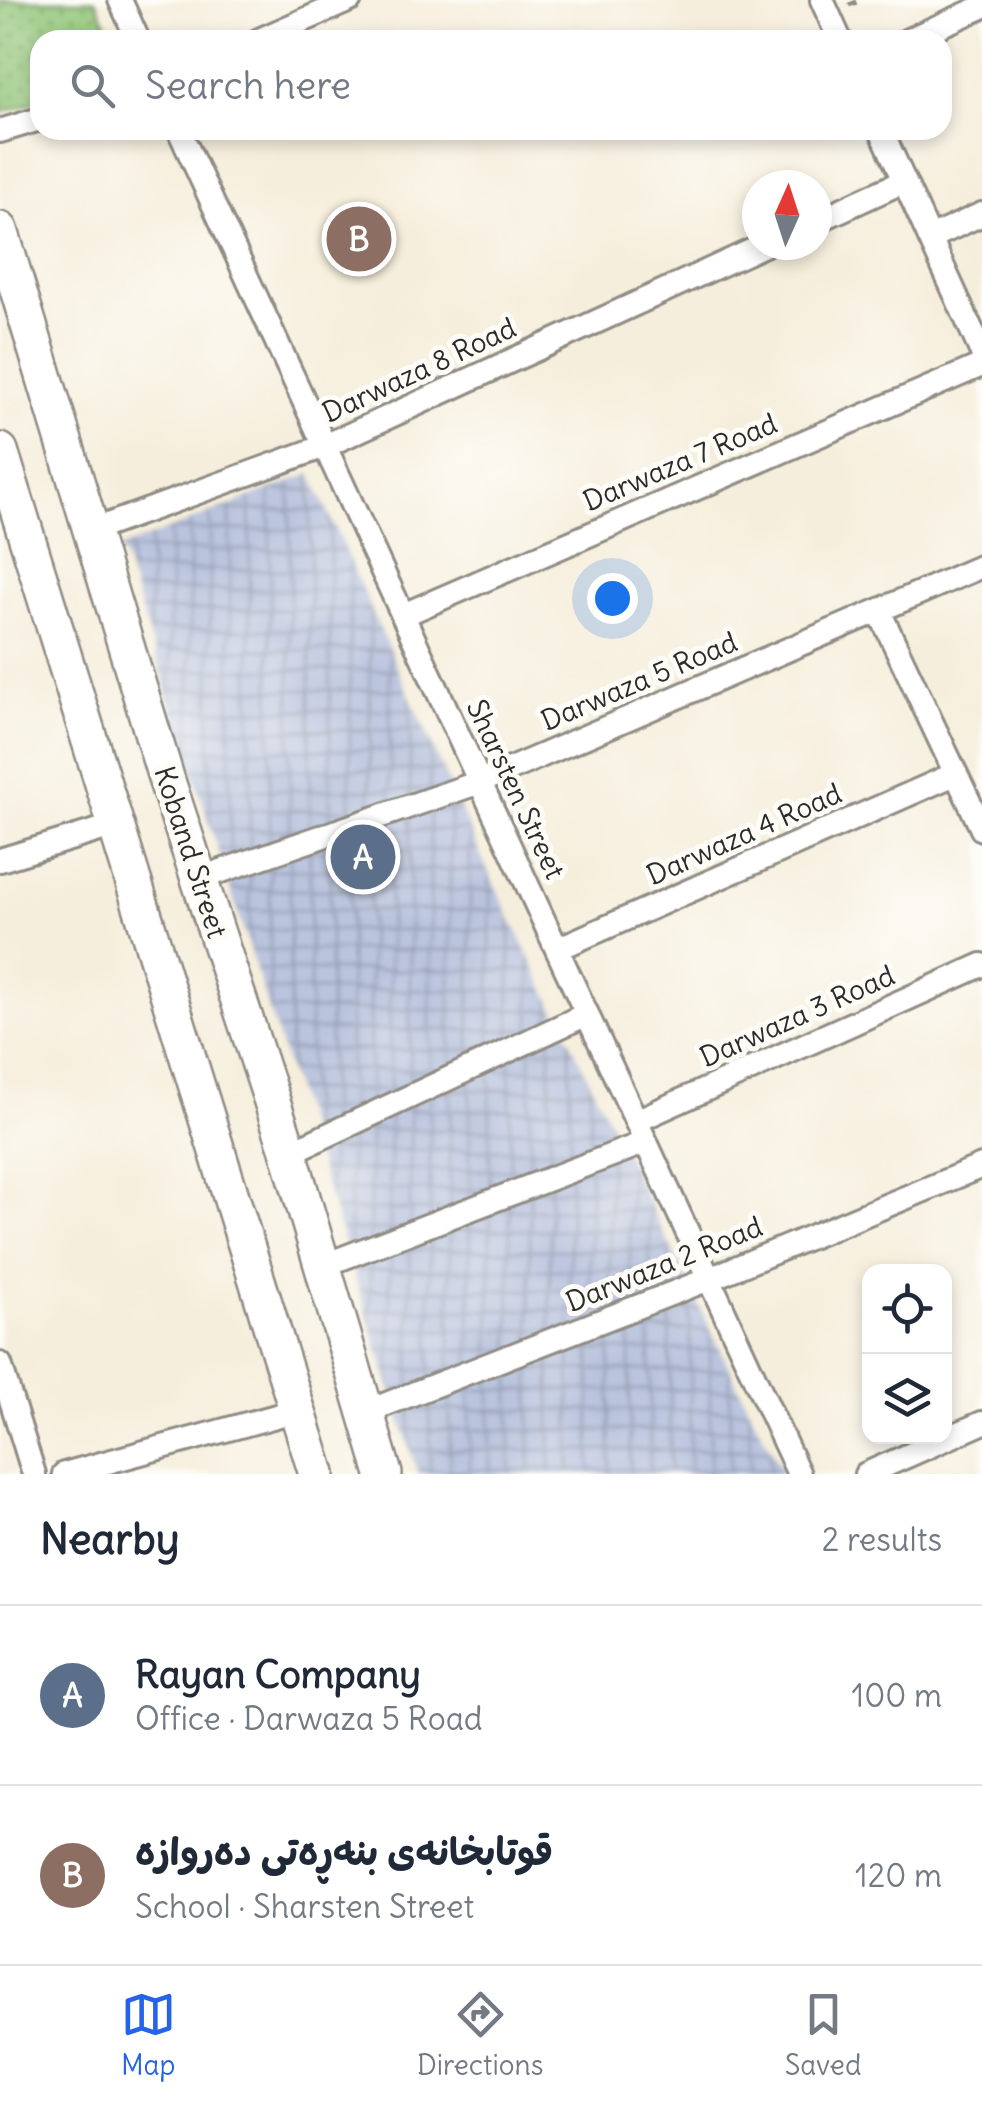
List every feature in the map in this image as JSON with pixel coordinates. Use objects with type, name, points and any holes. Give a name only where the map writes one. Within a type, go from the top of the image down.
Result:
[{"type":"main road","name":"Koband Street","points":[[0,230],[167,781],[289,1153],[384,1474]]},
{"type":"main road","points":[[0,451],[317,1474]]},
{"type":"street","points":[[120,0],[134,30]]},
{"type":"street","points":[[282,30],[350,0]]},
{"type":"street","points":[[822,0],[836,30]]},
{"type":"street","points":[[930,30],[982,7]]},
{"type":"street","points":[[0,130],[30,122]]},
{"type":"street","name":"Sharsten Street","points":[[184,140],[799,1474]]},
{"type":"street","points":[[885,140],[982,354]]},
{"type":"street","points":[[832,213],[904,181]]},
{"type":"street","points":[[930,238],[982,214]]},
{"type":"street","name":"Darwaza 8 Road","points":[[91,531],[324,446],[742,255]]},
{"type":"street","name":"Darwaza 7 Road","points":[[403,615],[982,365]]},
{"type":"street","name":"Darwaza 5 Road","points":[[201,878],[480,782],[982,566]]},
{"type":"street","points":[[879,611],[982,829]]},
{"type":"street","name":"Darwaza 4 Road","points":[[556,948],[955,774]]},
{"type":"street","points":[[0,860],[116,825]]},
{"type":"street","name":"Darwaza 3 Road","points":[[322,1266],[641,1131],[982,965]]},
{"type":"street","points":[[289,1153],[587,1014]]},
{"type":"street","name":"Darwaza 2 Road","points":[[366,1412],[709,1279],[982,1166]]},
{"type":"street","points":[[0,1364],[10,1432],[34,1474]]},
{"type":"street","points":[[64,1474],[298,1410]]},
{"type":"street","points":[[866,1474],[982,1423]]},
{"type":"shaded area","points":[[311,474],[487,869],[784,1474],[418,1474],[121,548]]},
{"type":"green space","points":[[0,0],[95,0],[109,30],[30,30],[30,104],[0,113]]},
{"type":"place","name":"قوتابخانەی بنەڕەتی دەروازە","points":[[359,239]]},
{"type":"place","name":"Rayan Company","points":[[363,857]]}]
